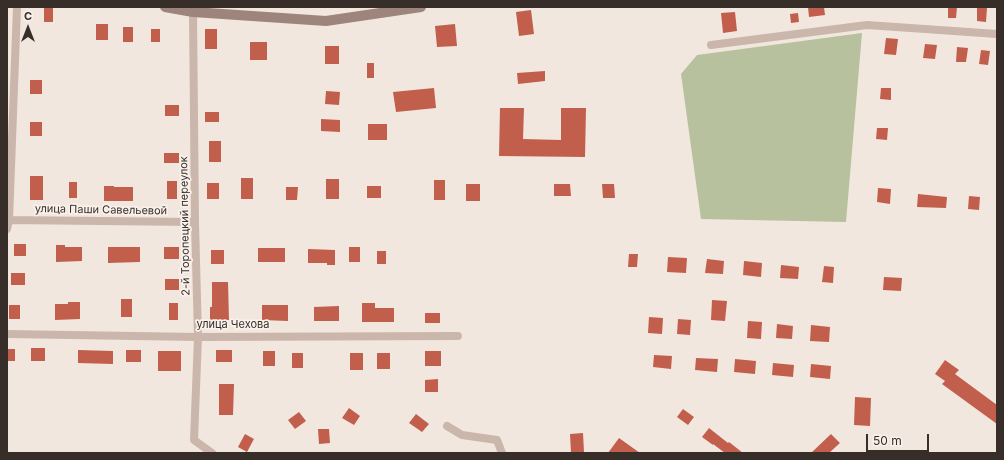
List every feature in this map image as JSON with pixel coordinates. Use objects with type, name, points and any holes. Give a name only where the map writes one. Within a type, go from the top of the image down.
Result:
[{"type":"main road","points":[[165,7],[193,12],[326,21],[421,7]]},
{"type":"street","points":[[8,223],[17,7]]},
{"type":"street","name":"2-й Торопецкий переулок","points":[[193,12],[195,222],[198,336],[194,440],[212,453]]},
{"type":"street","points":[[711,45],[868,25],[997,34]]},
{"type":"street","name":"улица Паши Савельевой","points":[[8,223],[195,222]]},
{"type":"street","name":"улица Чехова","points":[[7,334],[458,336]]},
{"type":"street","points":[[447,426],[462,435],[497,440],[502,453]]},
{"type":"green space","points":[[862,33],[846,222],[701,219],[681,74],[697,55]]},
{"type":"building","points":[[44,7],[53,7],[53,22],[44,22]]},
{"type":"building","points":[[808,7],[824,7],[825,15],[809,17]]},
{"type":"building","points":[[948,7],[957,7],[956,18],[948,18]]},
{"type":"building","points":[[977,8],[987,8],[986,22],[977,21]]},
{"type":"building","points":[[531,10],[534,34],[519,36],[516,12]]},
{"type":"building","points":[[735,12],[737,31],[723,33],[721,13]]},
{"type":"building","points":[[798,13],[799,22],[791,23],[790,14]]},
{"type":"building","points":[[96,24],[108,24],[108,40],[96,40]]},
{"type":"building","points":[[455,24],[457,46],[437,47],[435,26]]},
{"type":"building","points":[[123,27],[133,27],[133,42],[123,42]]},
{"type":"building","points":[[151,29],[160,29],[160,42],[151,42]]},
{"type":"building","points":[[205,29],[217,29],[217,49],[205,49]]},
{"type":"building","points":[[886,38],[898,39],[896,55],[884,54]]},
{"type":"building","points":[[250,42],[267,42],[267,60],[250,60]]},
{"type":"building","points":[[925,44],[937,45],[935,59],[923,58]]},
{"type":"building","points":[[325,46],[339,46],[339,64],[325,64]]},
{"type":"building","points":[[957,47],[968,48],[966,62],[956,62]]},
{"type":"building","points":[[981,50],[990,51],[988,65],[979,64]]},
{"type":"building","points":[[367,63],[374,63],[374,78],[367,78]]},
{"type":"building","points":[[545,71],[545,81],[518,84],[517,73]]},
{"type":"building","points":[[30,80],[42,80],[42,94],[30,94]]},
{"type":"building","points":[[434,88],[436,108],[396,112],[393,92]]},
{"type":"building","points":[[881,88],[891,88],[891,100],[880,99]]},
{"type":"building","points":[[326,91],[340,92],[339,105],[325,104]]},
{"type":"building","points":[[165,105],[179,105],[179,116],[165,116]]},
{"type":"building","points":[[500,108],[524,108],[523,139],[561,140],[561,108],[586,108],[585,157],[499,156]]},
{"type":"building","points":[[205,112],[219,112],[219,122],[205,122]]},
{"type":"building","points":[[321,119],[340,120],[340,132],[321,131]]},
{"type":"building","points":[[30,122],[42,122],[42,136],[30,136]]},
{"type":"building","points":[[368,124],[387,124],[387,140],[368,140]]},
{"type":"building","points":[[877,128],[888,128],[887,140],[876,139]]},
{"type":"building","points":[[209,141],[221,141],[221,162],[209,162]]},
{"type":"building","points":[[164,153],[179,153],[179,163],[164,163]]},
{"type":"building","points":[[30,176],[43,176],[43,200],[30,200]]},
{"type":"building","points":[[241,178],[253,178],[253,199],[241,199]]},
{"type":"building","points":[[326,179],[339,179],[339,199],[326,199]]},
{"type":"building","points":[[434,180],[445,180],[445,200],[434,200]]},
{"type":"building","points":[[167,181],[177,181],[177,199],[167,199]]},
{"type":"building","points":[[69,182],[77,182],[77,198],[69,198]]},
{"type":"building","points":[[207,183],[219,183],[219,199],[207,199]]},
{"type":"building","points":[[466,184],[480,184],[480,201],[466,201]]},
{"type":"building","points":[[554,184],[570,184],[571,196],[554,196]]},
{"type":"building","points":[[602,184],[614,184],[615,198],[603,198]]},
{"type":"building","points":[[104,186],[133,187],[133,201],[104,201]]},
{"type":"building","points":[[367,186],[381,186],[381,198],[367,198]]},
{"type":"building","points":[[286,187],[298,187],[297,200],[286,200]]},
{"type":"building","points":[[878,188],[891,189],[890,204],[877,202]]},
{"type":"building","points":[[918,194],[947,197],[946,208],[917,207]]},
{"type":"building","points":[[969,196],[980,197],[979,210],[968,209]]},
{"type":"building","points":[[14,244],[26,244],[26,256],[14,256]]},
{"type":"building","points":[[56,245],[65,245],[65,247],[82,247],[82,261],[56,262]]},
{"type":"building","points":[[108,247],[140,247],[140,262],[108,263]]},
{"type":"building","points":[[164,247],[179,247],[179,259],[164,259]]},
{"type":"building","points":[[349,247],[360,247],[360,262],[349,262]]},
{"type":"building","points":[[258,248],[285,248],[285,262],[258,262]]},
{"type":"building","points":[[308,249],[335,250],[335,265],[327,265],[327,263],[308,263]]},
{"type":"building","points":[[211,250],[224,250],[224,264],[211,264]]},
{"type":"building","points":[[377,251],[386,251],[386,264],[377,264]]},
{"type":"building","points":[[629,254],[638,254],[637,267],[628,267]]},
{"type":"building","points":[[668,257],[687,258],[686,273],[667,272]]},
{"type":"building","points":[[707,259],[724,261],[723,274],[705,273]]},
{"type":"building","points":[[744,261],[762,263],[761,277],[743,275]]},
{"type":"building","points":[[781,265],[799,267],[798,279],[780,278]]},
{"type":"building","points":[[824,266],[834,267],[833,283],[822,282]]},
{"type":"building","points":[[11,273],[25,273],[25,285],[11,285]]},
{"type":"building","points":[[884,277],[902,278],[901,291],[883,290]]},
{"type":"building","points":[[165,279],[179,279],[179,290],[165,290]]},
{"type":"building","points":[[212,282],[228,282],[229,320],[210,320],[210,307],[212,307]]},
{"type":"building","points":[[121,299],[132,299],[132,317],[121,317]]},
{"type":"building","points":[[712,300],[727,301],[725,321],[711,320]]},
{"type":"building","points":[[68,302],[80,302],[80,319],[55,320],[55,304],[68,304]]},
{"type":"building","points":[[169,303],[178,303],[178,320],[169,320]]},
{"type":"building","points":[[362,303],[375,303],[375,308],[394,308],[394,322],[362,322]]},
{"type":"building","points":[[9,305],[20,305],[20,319],[9,319]]},
{"type":"building","points":[[262,305],[288,305],[288,321],[262,320]]},
{"type":"building","points":[[339,306],[339,321],[314,321],[314,307]]},
{"type":"building","points":[[425,313],[440,313],[440,323],[425,323]]},
{"type":"building","points":[[649,317],[663,318],[662,334],[648,333]]},
{"type":"building","points":[[678,319],[691,320],[690,335],[677,334]]},
{"type":"building","points":[[748,321],[762,322],[761,339],[747,338]]},
{"type":"building","points":[[777,324],[793,326],[792,339],[776,338]]},
{"type":"building","points":[[811,325],[830,327],[829,342],[810,341]]},
{"type":"building","points":[[31,348],[45,348],[45,361],[31,361]]},
{"type":"building","points":[[7,349],[15,349],[15,361],[7,361]]},
{"type":"building","points":[[78,350],[113,351],[113,364],[78,363]]},
{"type":"building","points":[[126,350],[141,350],[141,362],[126,362]]},
{"type":"building","points":[[216,350],[232,350],[232,362],[216,362]]},
{"type":"building","points":[[158,351],[181,351],[181,371],[158,371]]},
{"type":"building","points":[[263,351],[275,351],[275,366],[263,366]]},
{"type":"building","points":[[425,351],[441,351],[441,366],[425,366]]},
{"type":"building","points":[[292,353],[303,353],[303,368],[292,368]]},
{"type":"building","points":[[350,353],[363,353],[363,370],[350,370]]},
{"type":"building","points":[[377,353],[390,353],[390,369],[377,369]]},
{"type":"building","points":[[654,355],[672,356],[671,369],[653,367]]},
{"type":"building","points":[[696,358],[718,359],[717,372],[695,370]]},
{"type":"building","points":[[735,359],[756,361],[755,374],[734,372]]},
{"type":"building","points":[[945,360],[959,370],[955,374],[997,405],[997,424],[942,384],[945,381],[935,374]]},
{"type":"building","points":[[773,363],[794,365],[793,377],[772,375]]},
{"type":"building","points":[[811,364],[831,366],[830,379],[810,377]]},
{"type":"building","points":[[438,379],[438,392],[425,392],[425,380]]},
{"type":"building","points":[[219,384],[234,384],[233,415],[219,415]]},
{"type":"building","points":[[855,397],[871,398],[870,426],[854,425]]},
{"type":"building","points":[[349,408],[360,416],[354,425],[342,418]]},
{"type":"building","points":[[683,409],[694,417],[688,425],[677,417]]},
{"type":"building","points":[[299,412],[306,421],[295,429],[288,420]]},
{"type":"building","points":[[416,414],[429,424],[422,432],[409,423]]},
{"type":"building","points":[[709,428],[743,453],[725,453],[702,437]]},
{"type":"building","points":[[318,429],[329,429],[330,443],[319,444]]},
{"type":"building","points":[[583,433],[584,452],[571,453],[570,434]]},
{"type":"building","points":[[245,434],[254,439],[247,452],[238,447]]},
{"type":"building","points":[[831,434],[840,443],[829,453],[811,453]]},
{"type":"building","points":[[619,438],[640,453],[608,453]]}]
